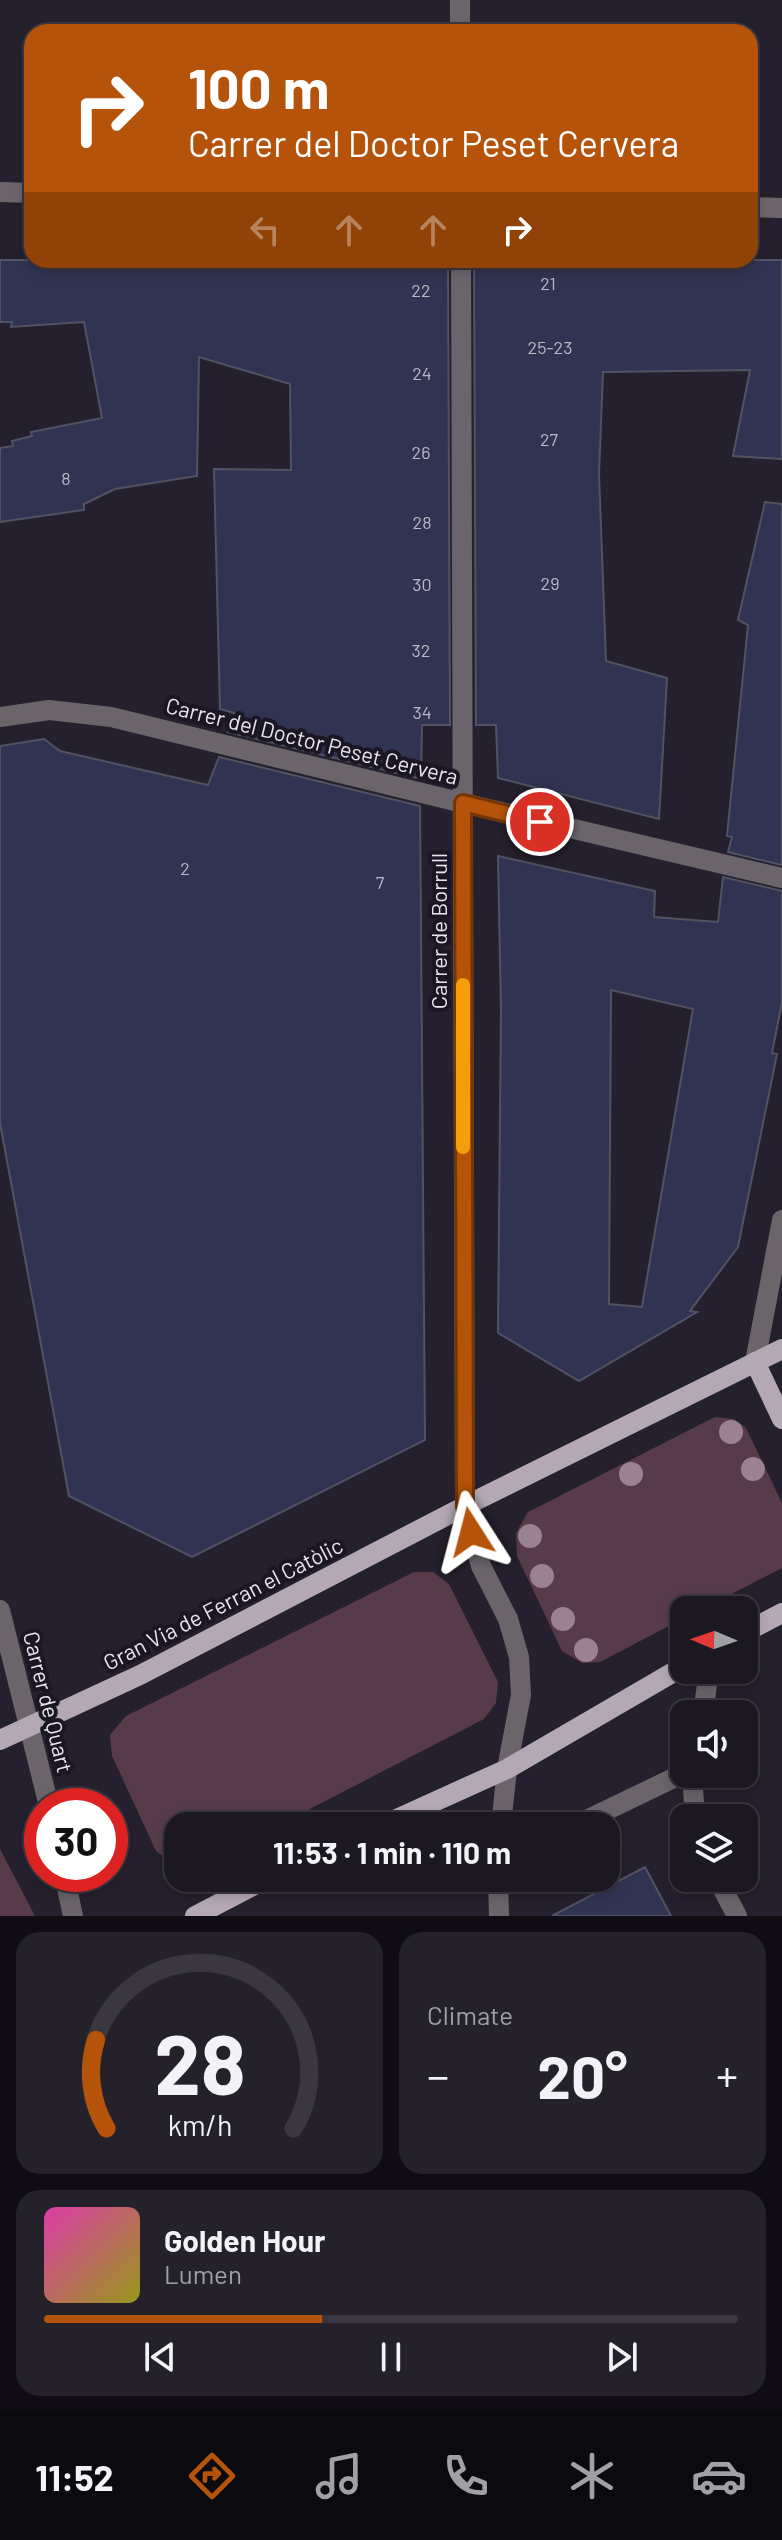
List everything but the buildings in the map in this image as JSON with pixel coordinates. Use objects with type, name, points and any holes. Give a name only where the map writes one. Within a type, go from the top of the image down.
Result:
[{"type":"main road","name":"Gran Via de Ferran el Catòlic","points":[[0,1740],[140,1675],[465,1506],[782,1349]]},
{"type":"main road","points":[[755,1362],[782,1419]]},
{"type":"main road","points":[[758,1626],[782,1613]]},
{"type":"main road","points":[[412,1812],[507,1769],[670,1674]]},
{"type":"main road","points":[[195,1916],[241,1892]]},
{"type":"street","points":[[460,0],[460,24]]},
{"type":"street","points":[[0,192],[24,193]]},
{"type":"street","points":[[758,207],[782,208]]},
{"type":"street","name":"Carrer de Borrull","points":[[461,268],[465,1506]]},
{"type":"street","name":"Carrer del Doctor Peset Cervera","points":[[0,717],[49,710],[111,717],[782,878]]},
{"type":"street","points":[[755,1362],[782,1220]]},
{"type":"street","points":[[465,1506],[481,1566],[508,1619],[519,1657],[521,1695],[502,1812]]},
{"type":"street","name":"Carrer de Quart","points":[[0,1610],[45,1788]]},
{"type":"street","points":[[603,1812],[670,1780]]},
{"type":"street","points":[[68,1892],[73,1916]]},
{"type":"street","points":[[498,1892],[499,1916]]},
{"type":"street","points":[[724,1892],[737,1916]]},
{"type":"shaded area","points":[[715,1417],[734,1419],[746,1428],[782,1503],[782,1568],[727,1596],[670,1596],[670,1625],[600,1662],[582,1663],[562,1651],[517,1556],[516,1533],[528,1512]]},
{"type":"shaded area","points":[[414,1572],[433,1572],[449,1584],[498,1682],[496,1703],[484,1719],[304,1812],[164,1812],[164,1857],[156,1851],[112,1756],[110,1735],[126,1716]]},
{"type":"shaded area","points":[[0,1849],[35,1916],[0,1916]]},
{"type":"slow traffic","points":[[463,985],[463,1147]]},
{"type":"route","points":[[471,1532],[465,1506],[463,803],[540,822]]}]
